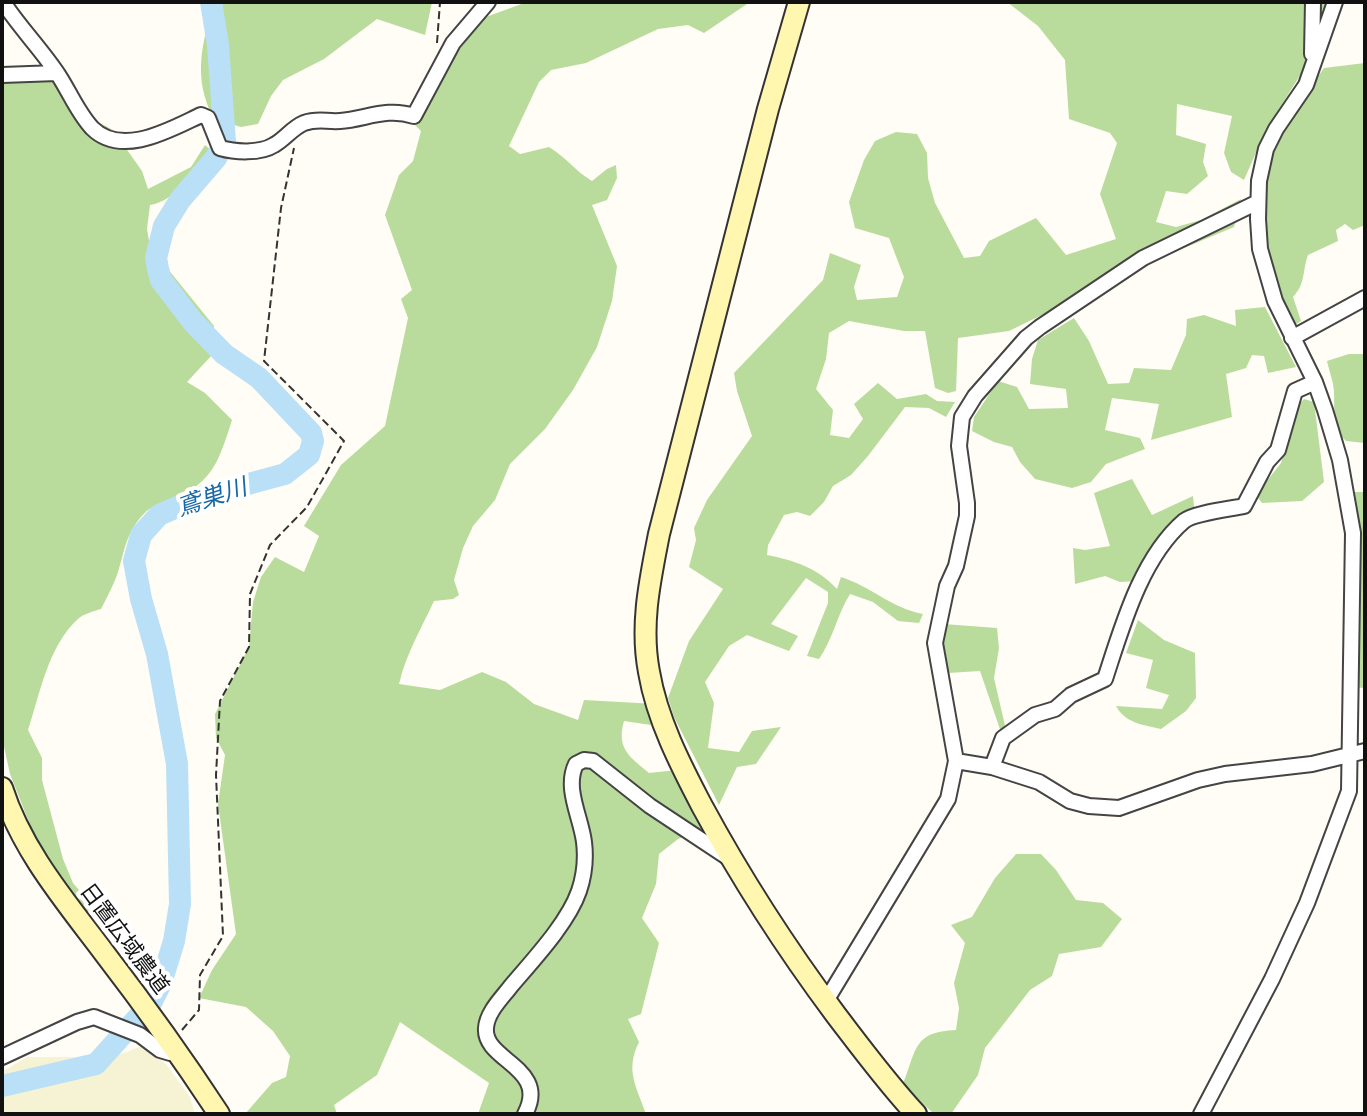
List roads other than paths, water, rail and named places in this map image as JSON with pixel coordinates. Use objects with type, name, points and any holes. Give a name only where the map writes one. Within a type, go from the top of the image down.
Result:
[{"type":"street","points":[[3,2],[57,73],[94,129],[105,137],[123,141],[146,138],[201,115],[208,118],[220,148],[234,152],[271,147],[299,125],[318,118],[339,122],[372,113],[414,116],[453,43],[488,2]]},
{"type":"street","points":[[799,2],[764,124],[659,534],[647,595],[645,631],[649,672],[660,712],[680,763],[731,859],[786,946],[916,1114]]},
{"type":"street","points":[[1311,68],[1313,2]]},
{"type":"street","points":[[1201,1114],[1272,979],[1307,903],[1349,791],[1358,752],[1353,533],[1340,460],[1315,382],[1265,274],[1260,249],[1258,202],[1266,149],[1306,85],[1335,2]]},
{"type":"street","points":[[2,75],[57,73]]},
{"type":"street","points":[[826,1001],[948,799],[956,761],[935,643],[967,516],[959,446],[962,417],[975,396],[1026,338],[1040,327],[1143,258],[1258,202]]},
{"type":"street","points":[[1292,338],[1365,298]]},
{"type":"street","points":[[992,767],[1003,738],[1035,715],[1055,709],[1071,695],[1105,679],[1131,601],[1160,550],[1186,519],[1244,506],[1267,462],[1278,450],[1295,391],[1315,382]]},
{"type":"street","points":[[956,761],[992,767],[1039,782],[1070,801],[1119,808],[1198,780],[1312,764],[1358,752]]},
{"type":"street","points":[[525,1114],[530,1100],[527,1081],[516,1065],[487,1040],[485,1032],[493,1010],[536,957],[579,890],[585,855],[571,786],[576,764],[584,760],[593,761],[650,806],[731,859]]},
{"type":"street","name":"日置広域農道","points":[[2,788],[9,812],[42,870],[152,1017],[176,1041],[219,1114]]},
{"type":"street","points":[[2,1057],[94,1017],[140,1035],[160,1050],[170,1053],[176,1041]]},
{"type":"waterway","name":"鳶巣川","points":[[2,1086],[96,1064],[151,1003],[161,983],[174,941],[180,904],[177,764],[157,654],[134,561],[141,535],[159,515],[200,497],[285,474],[309,455],[313,441],[311,433],[259,378],[224,354],[193,322],[161,280],[158,269],[156,258],[164,226],[225,142],[218,45],[211,2]]}]
